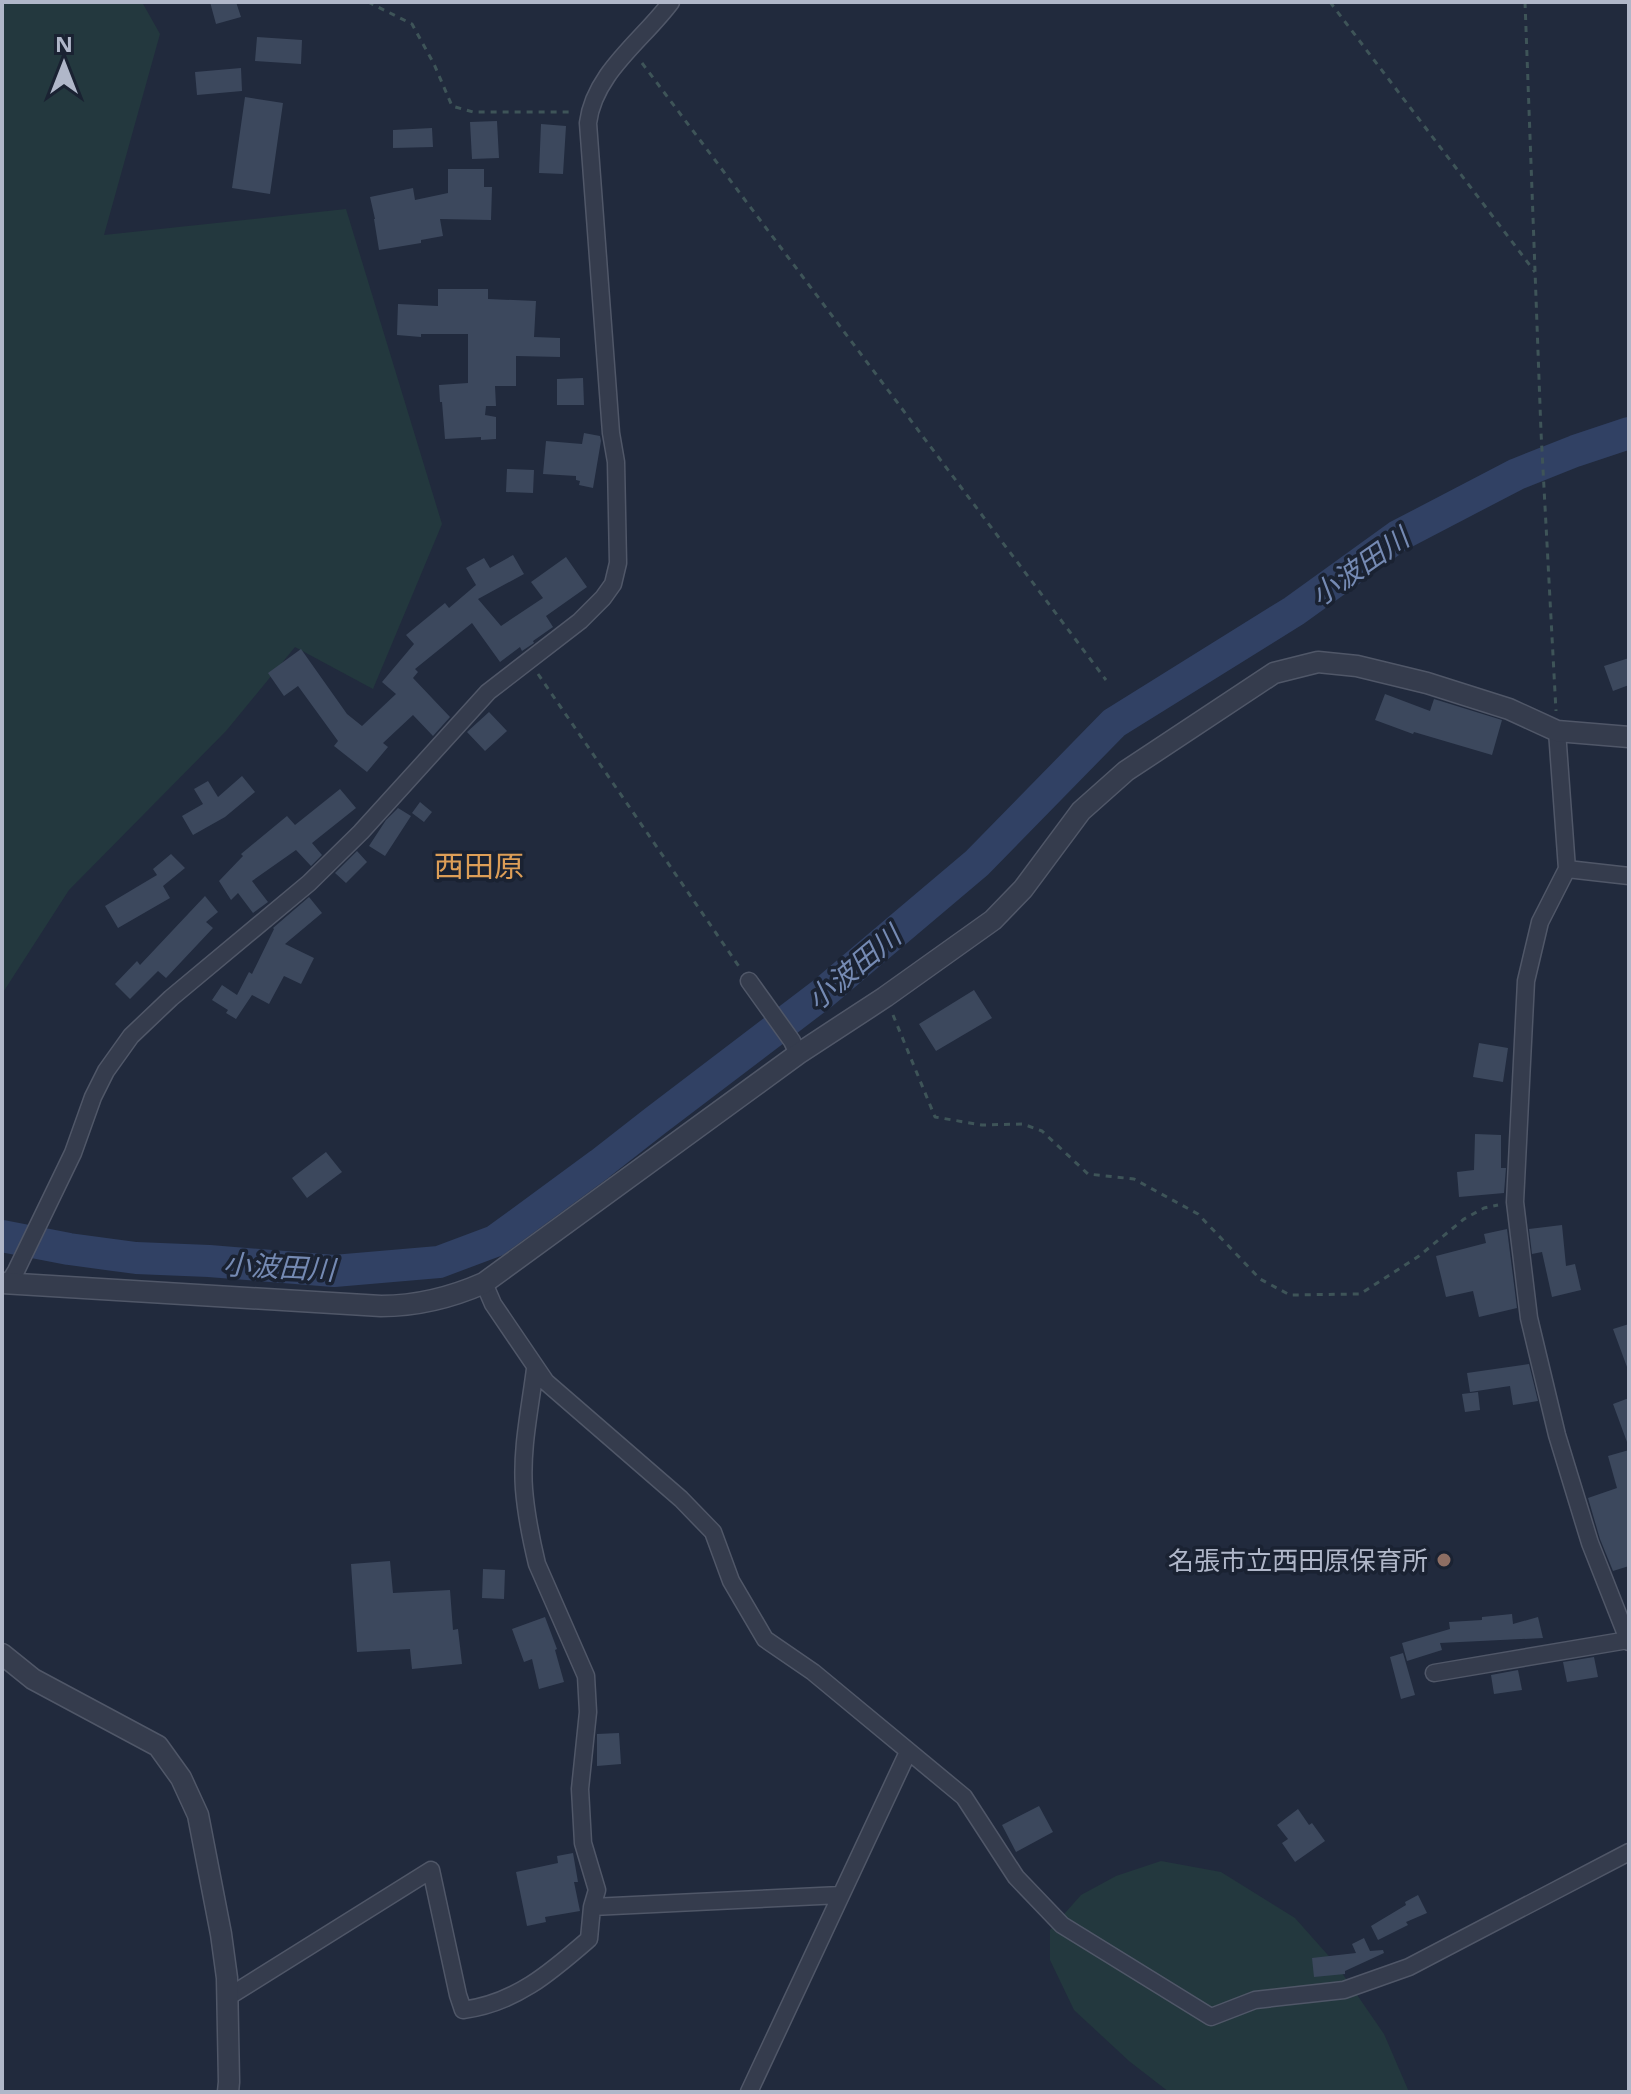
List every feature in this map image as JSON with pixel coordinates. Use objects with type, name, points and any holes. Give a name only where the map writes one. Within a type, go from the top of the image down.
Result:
[{"type":"street","points":[[671,2],[616,65],[600,88],[590,111],[611,433],[616,462],[618,563],[613,584],[592,611],[488,692],[361,832],[309,883],[171,998],[131,1036],[106,1071],[73,1153],[9,1279],[381,1306],[420,1304],[454,1296],[484,1283],[795,1048],[885,997],[993,920],[1023,889],[1081,811],[1126,771],[1274,673],[1318,662],[1357,666],[1427,683],[1509,709],[1557,731],[1629,737]]},
{"type":"street","points":[[1434,1673],[1628,1641],[1590,1543],[1557,1435],[1529,1318],[1515,1202],[1526,981],[1540,922],[1567,869],[1557,731]]},
{"type":"street","points":[[1567,869],[1629,876]]},
{"type":"street","points":[[749,981],[795,1048]]},
{"type":"street","points":[[484,1283],[493,1304],[546,1382],[681,1499],[713,1532],[731,1581],[765,1639],[813,1672],[964,1797],[1016,1877],[1062,1925],[1211,2017],[1255,2000],[1344,1990],[1409,1967],[1629,1852]]},
{"type":"street","points":[[228,1997],[431,1870],[463,2010],[500,2002],[544,1977],[589,1939],[597,1890],[583,1843],[580,1789],[588,1712],[586,1676],[537,1564],[525,1498],[526,1433],[535,1369]]},
{"type":"street","points":[[2,1654],[33,1679],[158,1746],[181,1778],[198,1815],[221,1934],[228,1997],[228,2092]]},
{"type":"street","points":[[749,2092],[908,1752]]},
{"type":"street","points":[[592,1907],[841,1895]]},
{"type":"path","points":[[368,2],[412,24],[452,106],[473,112],[590,111]]},
{"type":"path","points":[[1330,2],[1535,272]]},
{"type":"path","points":[[1525,2],[1541,432],[1557,731]]},
{"type":"path","points":[[631,48],[1106,680]]},
{"type":"path","points":[[528,660],[749,981]]},
{"type":"path","points":[[885,997],[935,1117],[982,1125],[1023,1124],[1042,1131],[1088,1174],[1134,1179],[1198,1214],[1260,1279],[1290,1295],[1360,1294],[1419,1256],[1464,1219],[1484,1208],[1515,1202]]},
{"type":"green space","points":[[2,2],[142,2],[160,34],[104,235],[346,209],[442,524],[373,689],[295,647],[226,731],[69,890],[2,994]]},
{"type":"green space","points":[[1161,1861],[1221,1872],[1295,1918],[1335,1963],[1384,2034],[1409,2092],[1169,2092],[1129,2061],[1074,2010],[1050,1960],[1050,1930],[1081,1895],[1116,1876]]},
{"type":"building","points":[[210,2],[236,2],[241,17],[216,24]]},
{"type":"building","points":[[257,37],[302,40],[301,64],[255,61]]},
{"type":"building","points":[[241,68],[242,91],[197,95],[195,72]]},
{"type":"building","points":[[245,97],[283,103],[270,194],[232,188]]},
{"type":"building","points":[[497,121],[499,158],[472,159],[470,122]]},
{"type":"building","points":[[541,124],[566,126],[563,174],[539,173]]},
{"type":"building","points":[[432,128],[433,147],[393,148],[393,130]]},
{"type":"building","points":[[448,169],[484,169],[484,187],[492,187],[491,220],[440,219],[443,236],[379,250],[370,197],[413,188],[415,200],[448,193]]},
{"type":"building","points":[[438,289],[488,289],[488,299],[536,301],[534,337],[560,338],[560,357],[516,356],[516,386],[495,386],[496,406],[486,406],[485,415],[496,417],[496,439],[445,439],[439,385],[468,383],[468,334],[397,335],[398,304],[438,306]]},
{"type":"building","points":[[583,378],[584,405],[557,405],[557,379]]},
{"type":"building","points":[[584,433],[600,436],[601,441],[593,488],[579,485],[576,476],[543,474],[546,441],[582,444]]},
{"type":"building","points":[[507,469],[534,470],[533,493],[506,492]]},
{"type":"building","points":[[513,555],[524,574],[478,599],[501,626],[543,598],[531,582],[566,557],[587,587],[546,616],[553,627],[522,651],[520,647],[500,662],[472,623],[415,669],[418,672],[413,678],[450,717],[433,736],[413,715],[383,743],[388,747],[367,772],[334,746],[338,741],[298,686],[284,696],[268,673],[301,649],[347,714],[362,726],[396,694],[382,682],[414,644],[406,635],[445,603],[449,608],[476,585],[466,568],[484,558],[490,568]]},
{"type":"building","points":[[1629,658],[1629,685],[1613,691],[1604,666]]},
{"type":"building","points":[[1385,694],[1430,711],[1434,699],[1502,720],[1492,755],[1413,734],[1375,720]]},
{"type":"building","points":[[489,712],[507,731],[485,751],[467,732]]},
{"type":"building","points":[[242,776],[255,792],[225,817],[193,835],[182,816],[203,804],[194,789],[208,781],[218,797]]},
{"type":"building","points":[[340,789],[356,808],[312,843],[322,855],[311,866],[296,850],[252,881],[268,902],[253,913],[238,893],[231,900],[219,881],[243,856],[241,854],[287,816],[295,825]]},
{"type":"building","points":[[420,802],[432,812],[424,822],[412,813]]},
{"type":"building","points":[[398,808],[411,816],[385,856],[369,846]]},
{"type":"building","points":[[357,851],[367,862],[346,883],[335,873]]},
{"type":"building","points":[[171,854],[185,868],[163,886],[170,898],[118,928],[105,906],[157,875],[153,869]]},
{"type":"building","points":[[205,896],[218,912],[206,922],[213,928],[166,978],[158,971],[130,999],[115,984],[137,961],[140,965]]},
{"type":"building","points":[[309,897],[322,913],[285,944],[314,958],[301,984],[284,976],[269,1004],[252,995],[236,1019],[226,1013],[228,1010],[212,1000],[222,985],[237,995],[249,972],[252,974],[273,928]]},
{"type":"building","points":[[974,990],[992,1018],[936,1051],[919,1024]]},
{"type":"building","points":[[1479,1043],[1508,1048],[1503,1082],[1473,1077]]},
{"type":"building","points":[[1475,1134],[1501,1135],[1501,1168],[1506,1168],[1504,1193],[1459,1197],[1457,1172],[1474,1170]]},
{"type":"building","points":[[326,1152],[342,1172],[307,1198],[292,1178]]},
{"type":"building","points":[[1562,1225],[1566,1266],[1575,1264],[1581,1290],[1552,1297],[1542,1252],[1532,1254],[1529,1229]]},
{"type":"building","points":[[1507,1229],[1517,1308],[1479,1317],[1473,1291],[1446,1297],[1436,1256],[1486,1243],[1484,1234]]},
{"type":"building","points":[[1629,1324],[1629,1367],[1627,1367],[1613,1329]]},
{"type":"building","points":[[1529,1364],[1538,1401],[1513,1405],[1510,1386],[1470,1392],[1467,1373]]},
{"type":"building","points":[[1478,1392],[1480,1410],[1465,1412],[1462,1394]]},
{"type":"building","points":[[1629,1398],[1629,1442],[1627,1442],[1613,1404]]},
{"type":"building","points":[[1629,1450],[1629,1566],[1613,1571],[1588,1498],[1617,1488],[1608,1456]]},
{"type":"building","points":[[390,1561],[393,1593],[450,1590],[453,1630],[458,1629],[462,1664],[412,1669],[410,1649],[357,1652],[351,1564]]},
{"type":"building","points":[[483,1569],[505,1570],[504,1599],[482,1598]]},
{"type":"building","points":[[1512,1614],[1513,1624],[1538,1617],[1543,1638],[1440,1643],[1442,1650],[1407,1661],[1402,1643],[1450,1629],[1449,1622]]},
{"type":"building","points":[[545,1617],[557,1649],[564,1682],[539,1689],[532,1659],[524,1662],[512,1629]]},
{"type":"building","points":[[1403,1653],[1415,1695],[1401,1699],[1390,1657]]},
{"type":"building","points":[[1594,1657],[1598,1677],[1567,1682],[1563,1662]]},
{"type":"building","points":[[1518,1670],[1522,1690],[1494,1694],[1491,1675]]},
{"type":"building","points":[[619,1733],[621,1764],[597,1766],[597,1734]]},
{"type":"building","points":[[1039,1806],[1053,1832],[1016,1852],[1002,1825]]},
{"type":"building","points":[[1298,1809],[1325,1841],[1295,1862],[1282,1843],[1288,1839],[1277,1825]]},
{"type":"building","points":[[573,1853],[578,1882],[574,1882],[580,1911],[545,1917],[546,1922],[527,1926],[516,1872],[558,1863],[557,1856]]},
{"type":"building","points":[[1418,1895],[1427,1913],[1378,1940],[1371,1926]]},
{"type":"building","points":[[1364,1938],[1370,1951],[1383,1950],[1384,1953],[1345,1971],[1345,1974],[1314,1977],[1312,1958],[1356,1953],[1352,1944]]},
{"type":"waterway","name":"小波田川","points":[[2,1236],[136,1258],[334,1271],[439,1262],[495,1241],[822,994],[977,863],[1114,723],[1294,611],[1398,536],[1517,474],[1629,433]]},
{"type":"place","name":"名張市立西田原保育所","points":[[1444,1560]]},
{"type":"district","name":"西田原","points":[[479,865]]}]
